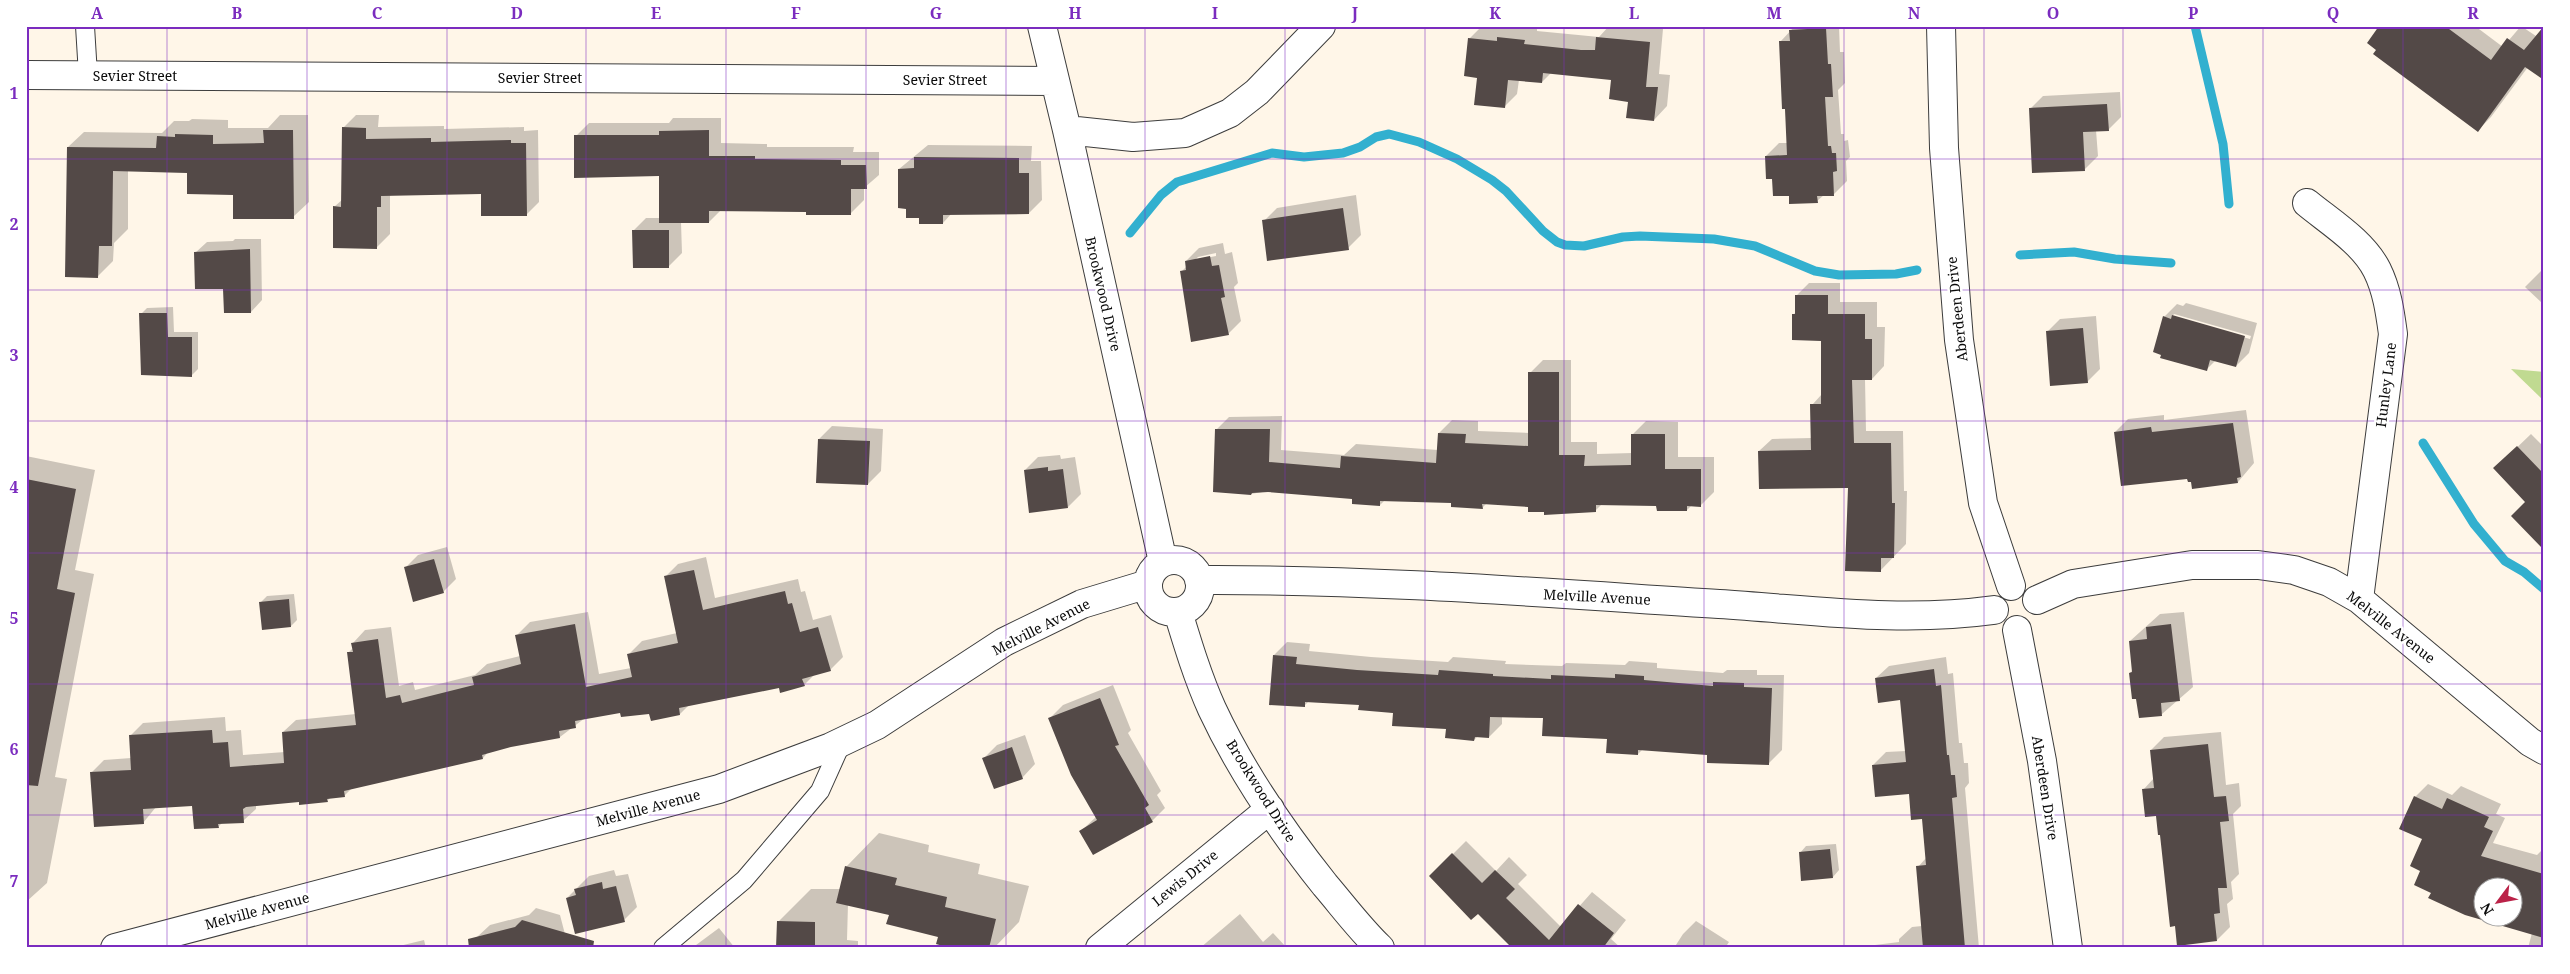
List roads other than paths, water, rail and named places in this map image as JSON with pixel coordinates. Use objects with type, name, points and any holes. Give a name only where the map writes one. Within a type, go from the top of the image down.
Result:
[{"type":"street","name":"Brookwood Drive","points":[[1042,26],[1163,562]]},
{"type":"street","points":[[1067,130],[1133,137],[1185,133],[1230,113],[1257,92],[1321,26]]},
{"type":"street","name":"Aberdeen Drive","points":[[1941,26],[1944,148],[1959,340],[1983,503],[2011,586]]},
{"type":"street","name":"Sevier Street","points":[[26,75],[1054,81]]},
{"type":"street","name":"Hunley Lane","points":[[2307,203],[2356,244],[2376,269],[2388,301],[2393,334],[2359,599]]},
{"type":"street","points":[[1177,560],[1187,563],[1195,570],[1199,580],[1200,591],[1196,600],[1188,608],[1178,612],[1169,611],[1154,601],[1149,593],[1148,584],[1151,574],[1163,562],[1177,560]]},
{"type":"street","name":"Melville Avenue","points":[[2037,600],[2073,584],[2192,565],[2258,565],[2294,570],[2329,582],[2359,599],[2530,742],[2544,750]]},
{"type":"street","name":"Melville Avenue","points":[[1199,580],[1284,579],[1720,604],[1889,617],[1928,617],[1994,610]]},
{"type":"street","name":"Melville Avenue","points":[[114,948],[719,789],[785,766],[842,742],[885,720],[1004,642],[1082,604],[1148,584]]},
{"type":"street","points":[[2011,586],[2022,586],[2031,591],[2037,600],[2038,610],[2034,620],[2027,627],[2017,630],[2001,624],[1996,618],[1994,610],[1996,599],[2002,591],[2011,586]]},
{"type":"street","name":"Brookwood Drive","points":[[1178,612],[1192,658],[1212,708],[1234,751],[1270,809],[1307,861],[1380,948]]},
{"type":"street","name":"Aberdeen Drive","points":[[2017,630],[2042,761],[2068,948]]},
{"type":"street","name":"Lewis Drive","points":[[1100,948],[1270,809]]},
{"type":"lane","points":[[86,26],[88,75]]},
{"type":"lane","points":[[663,948],[744,880],[820,791],[842,742]]},
{"type":"waterway","points":[[2195,26],[2223,144],[2229,204]]},
{"type":"waterway","points":[[1130,233],[1161,195],[1177,182],[1272,153],[1304,157],[1343,153],[1360,147],[1376,137],[1389,134],[1419,142],[1457,159],[1492,180],[1506,191],[1543,231],[1557,242],[1565,245],[1584,246],[1623,237],[1640,236],[1714,239],[1755,246],[1815,271],[1839,275],[1896,274],[1917,270]]},
{"type":"waterway","points":[[2020,255],[2074,252],[2115,259],[2171,263]]},
{"type":"waterway","points":[[2423,443],[2474,524],[2505,561],[2524,572],[2544,589]]}]
